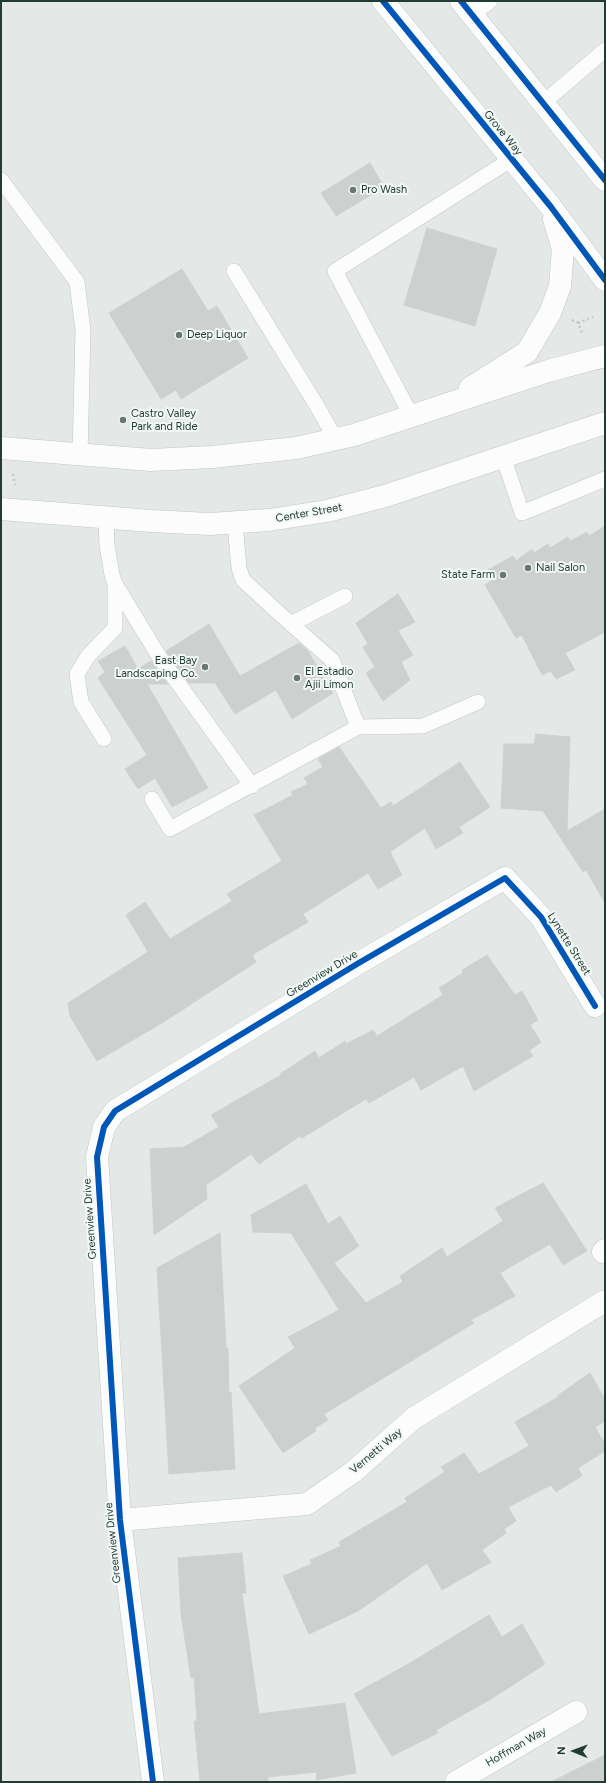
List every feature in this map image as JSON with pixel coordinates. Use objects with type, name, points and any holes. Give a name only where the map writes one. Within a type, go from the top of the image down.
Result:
[{"type":"main road","name":"Grove Way","points":[[383,1],[551,207],[605,280]]},
{"type":"main road","points":[[467,8],[605,180]]},
{"type":"main road","points":[[438,408],[527,352],[550,313],[560,286],[563,249],[551,207]]},
{"type":"main road","points":[[1,448],[126,460],[181,459],[268,452],[336,440],[412,417],[548,370],[605,356]]},
{"type":"main road","name":"Center Street","points":[[1,509],[182,523],[235,523],[299,516],[356,504],[605,423]]},
{"type":"main road","name":"Lynette Street","points":[[504,878],[541,917],[595,1006]]},
{"type":"main road","name":"Greenview Drive","points":[[153,1782],[120,1520],[96,1157],[104,1127],[115,1111],[357,964],[504,878]]},
{"type":"main road","name":"Vernetti Way","points":[[120,1520],[307,1504],[352,1472],[414,1418],[605,1301]]},
{"type":"main road","name":"Hoffman Way","points":[[456,1782],[576,1712]]},
{"type":"lane","points":[[467,8],[490,1]]},
{"type":"lane","points":[[544,103],[605,50]]},
{"type":"lane","points":[[412,417],[335,271],[512,159]]},
{"type":"lane","points":[[1,180],[77,282],[83,331],[80,456]]},
{"type":"lane","points":[[234,271],[317,406],[336,440]]},
{"type":"lane","points":[[503,456],[522,513],[605,479]]},
{"type":"lane","points":[[106,518],[107,545],[115,584],[160,658],[252,786]]},
{"type":"lane","points":[[235,523],[239,568],[243,580],[332,660],[358,727]]},
{"type":"lane","points":[[104,739],[81,702],[77,674],[88,656],[115,628],[115,584]]},
{"type":"lane","points":[[291,624],[345,596]]},
{"type":"lane","points":[[152,799],[170,829],[252,786],[358,727],[423,726],[478,702]]},
{"type":"path","points":[[578,323],[593,317]]},
{"type":"path","points":[[568,318],[578,323],[582,333]]},
{"type":"path","points":[[12,473],[16,486]]},
{"type":"building","name":"Pro Wash","points":[[370,163],[384,187],[336,216],[321,193]]},
{"type":"building","points":[[427,228],[497,249],[475,326],[404,305]]},
{"type":"building","name":"Deep Liquor","points":[[182,269],[208,311],[217,306],[248,358],[181,399],[176,390],[161,399],[109,313]]},
{"type":"building","points":[[605,526],[605,632],[565,653],[575,670],[556,679],[551,671],[542,675],[522,635],[516,638],[485,585],[494,579],[488,570],[513,556],[516,561],[532,549],[534,553],[548,544],[550,548],[568,537],[570,541],[587,532],[589,536]]},
{"type":"building","points":[[398,594],[415,622],[398,631],[413,655],[401,662],[410,680],[383,701],[366,673],[375,667],[363,647],[368,644],[356,623]]},
{"type":"building","points":[[209,624],[240,676],[299,643],[308,651],[333,693],[292,719],[276,690],[235,714],[215,683],[189,683],[166,651]]},
{"type":"building","points":[[125,646],[138,669],[151,661],[168,684],[147,684],[208,788],[172,807],[155,778],[138,789],[125,769],[147,755],[98,678],[105,672],[98,661]]},
{"type":"building","points":[[536,734],[570,737],[567,831],[605,809],[605,903],[586,870],[583,872],[543,811],[501,808],[504,744],[534,744]]},
{"type":"building","points":[[339,747],[381,808],[391,802],[393,806],[460,762],[490,807],[459,827],[463,833],[436,849],[425,828],[390,852],[402,875],[378,889],[368,873],[303,914],[308,922],[252,955],[256,962],[162,1023],[97,1061],[70,1016],[68,1003],[148,952],[126,915],[145,902],[170,939],[232,901],[227,894],[282,861],[254,815],[293,795],[291,792],[308,784],[304,778],[323,767],[318,759]]},
{"type":"building","points":[[487,955],[515,995],[522,991],[538,1020],[530,1025],[541,1042],[529,1051],[533,1056],[474,1091],[463,1066],[421,1090],[414,1077],[369,1103],[366,1099],[302,1138],[300,1136],[259,1164],[251,1154],[206,1185],[207,1199],[154,1235],[150,1149],[184,1147],[219,1127],[211,1115],[281,1075],[280,1074],[315,1051],[319,1058],[345,1041],[346,1044],[373,1030],[377,1036],[443,995],[439,988],[463,973],[462,970]]},
{"type":"building","points":[[543,1183],[587,1251],[563,1265],[550,1244],[500,1273],[515,1296],[471,1320],[474,1323],[324,1414],[328,1420],[315,1428],[316,1431],[283,1453],[239,1386],[295,1348],[288,1337],[339,1310],[291,1233],[253,1232],[251,1215],[306,1184],[328,1224],[340,1216],[359,1246],[334,1263],[366,1303],[403,1282],[400,1276],[442,1248],[447,1257],[503,1221],[495,1208]]},
{"type":"building","points":[[220,1233],[226,1348],[228,1348],[229,1393],[231,1392],[235,1469],[169,1474],[157,1268]]},
{"type":"building","points":[[590,1373],[605,1399],[605,1421],[595,1427],[605,1444],[605,1451],[578,1468],[582,1476],[556,1492],[551,1485],[508,1507],[516,1521],[504,1529],[506,1533],[482,1550],[491,1562],[442,1590],[427,1563],[358,1611],[309,1634],[283,1576],[312,1564],[310,1560],[341,1546],[339,1542],[407,1502],[405,1498],[445,1472],[441,1467],[464,1453],[479,1474],[529,1446],[515,1422],[558,1397],[557,1396]]},
{"type":"building","points":[[242,1553],[246,1593],[242,1593],[259,1714],[345,1703],[356,1773],[316,1780],[317,1772],[268,1777],[268,1782],[200,1782],[194,1721],[197,1721],[194,1677],[191,1678],[181,1614],[178,1558]]},
{"type":"building","points":[[489,1615],[502,1637],[522,1624],[545,1664],[491,1699],[436,1730],[438,1733],[392,1756],[354,1694],[410,1663]]},
{"type":"building","points":[[605,1755],[605,1782],[551,1782]]},
{"type":"cycle path","points":[[383,1],[551,207],[605,280]]},
{"type":"cycle path","points":[[461,1],[605,180]]},
{"type":"cycle path","points":[[153,1782],[120,1520],[97,1157],[104,1127],[115,1111],[357,964],[505,878],[541,917],[595,1006]]},
{"type":"place","name":"Pro Wash","points":[[353,190]]},
{"type":"place","name":"Deep Liquor","points":[[179,335]]},
{"type":"place","name":"Castro Valley Park and Ride","points":[[123,420]]},
{"type":"place","name":"Nail Salon","points":[[528,568]]},
{"type":"place","name":"State Farm","points":[[503,575]]},
{"type":"place","name":"East Bay Landscaping Co.","points":[[205,667]]},
{"type":"place","name":"El Estadio Ajii Limon","points":[[297,678]]}]
